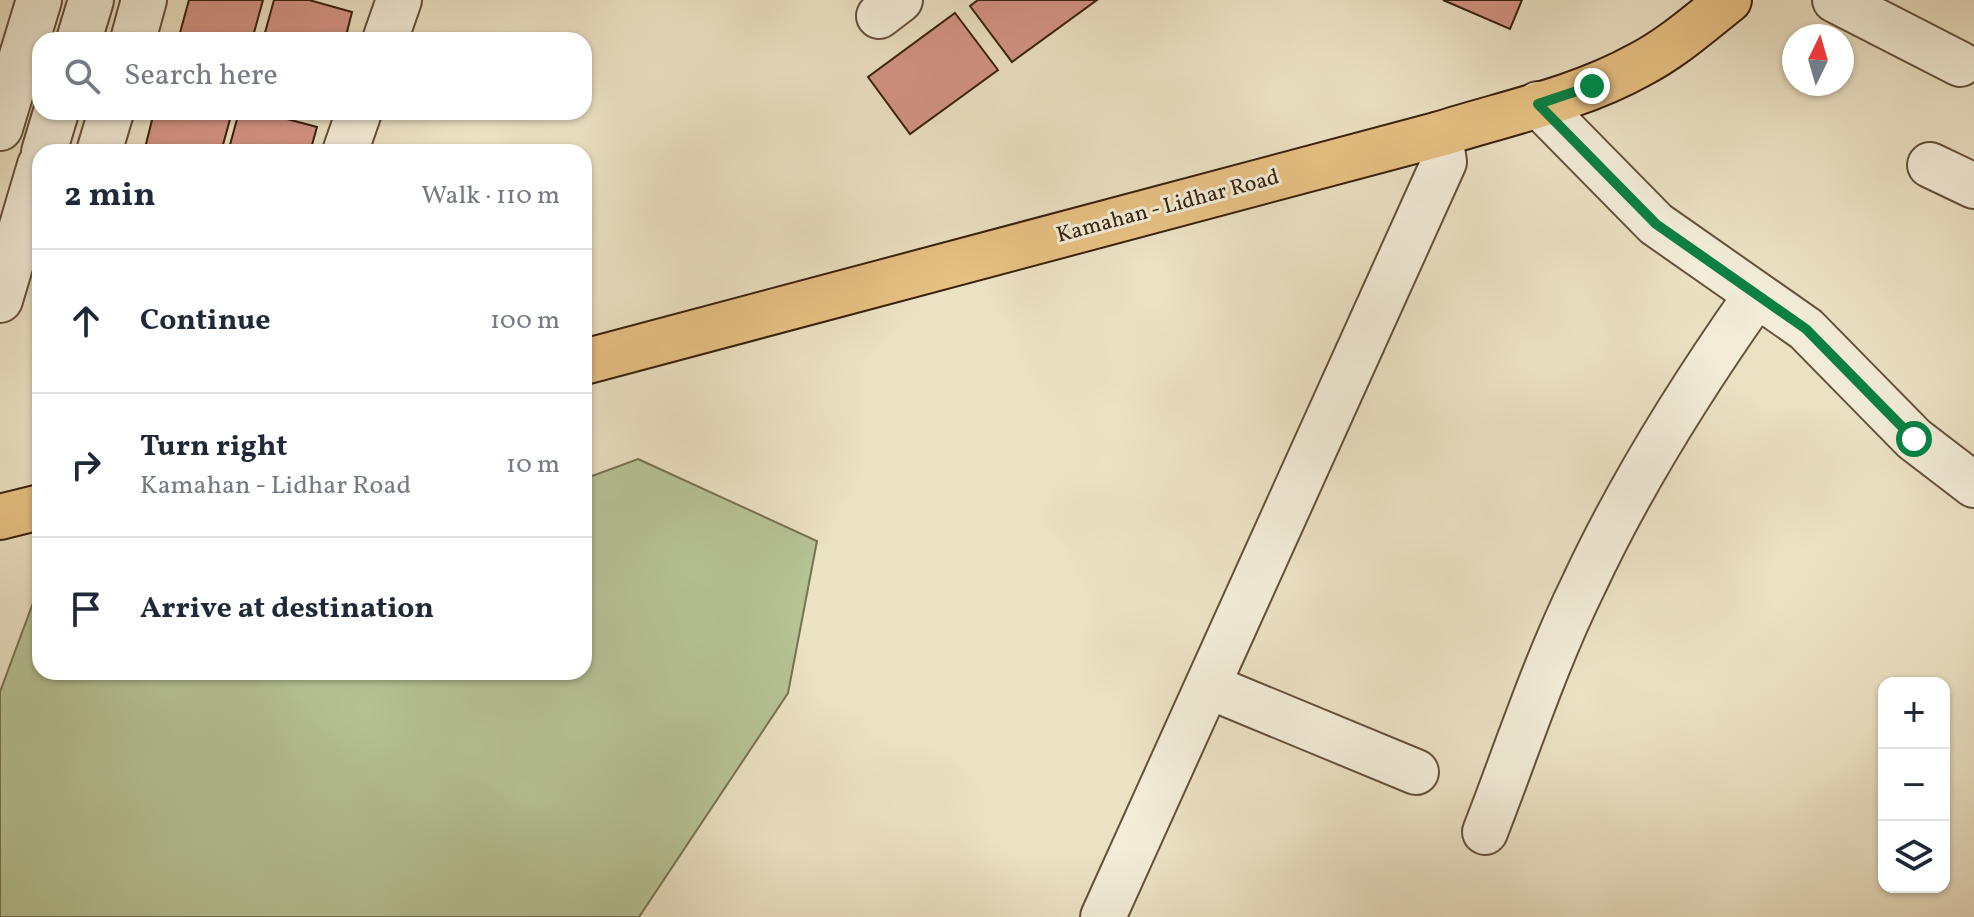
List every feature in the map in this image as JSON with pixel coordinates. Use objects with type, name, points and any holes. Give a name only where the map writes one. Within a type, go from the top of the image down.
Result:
[{"type":"main road","name":"Kamahan - Lidhar Road","points":[[592,360],[1440,134],[1538,104],[1637,67],[1673,45],[1729,0]]},
{"type":"main road","points":[[0,517],[32,509]]},
{"type":"street","points":[[0,128],[39,0]]},
{"type":"street","points":[[81,32],[91,0]]},
{"type":"street","points":[[135,32],[144,0]]},
{"type":"street","points":[[388,32],[399,0]]},
{"type":"street","points":[[1835,0],[1960,64]]},
{"type":"street","points":[[1538,104],[1656,224],[1755,297],[1806,329],[1914,439],[1974,485]]},
{"type":"street","points":[[46,144],[54,120]]},
{"type":"street","points":[[101,144],[109,120]]},
{"type":"street","points":[[348,144],[356,120]]},
{"type":"street","points":[[1103,917],[1444,162],[1440,134]]},
{"type":"street","points":[[1930,165],[1974,186]]},
{"type":"street","points":[[0,300],[32,192]]},
{"type":"street","points":[[1485,832],[1582,587],[1619,511],[1714,354],[1755,297]]},
{"type":"street","points":[[1208,686],[1416,772]]},
{"type":"green space","points":[[638,459],[817,541],[788,693],[639,917],[0,917],[0,692],[32,606],[32,680],[592,680],[592,476]]},
{"type":"building","points":[[189,0],[263,0],[254,32],[180,32]]},
{"type":"building","points":[[274,0],[309,0],[352,12],[347,32],[265,32]]},
{"type":"building","points":[[978,0],[1097,0],[1012,62],[970,6]]},
{"type":"building","points":[[1443,0],[1522,0],[1510,29]]},
{"type":"building","points":[[955,13],[998,70],[910,134],[868,77]]},
{"type":"building","points":[[152,120],[230,120],[223,144],[146,144]]},
{"type":"building","points":[[237,120],[291,120],[317,127],[312,144],[230,144]]},
{"type":"route","points":[[1592,86],[1538,104],[1656,224],[1755,297],[1806,329],[1856,384],[1914,439]]}]
